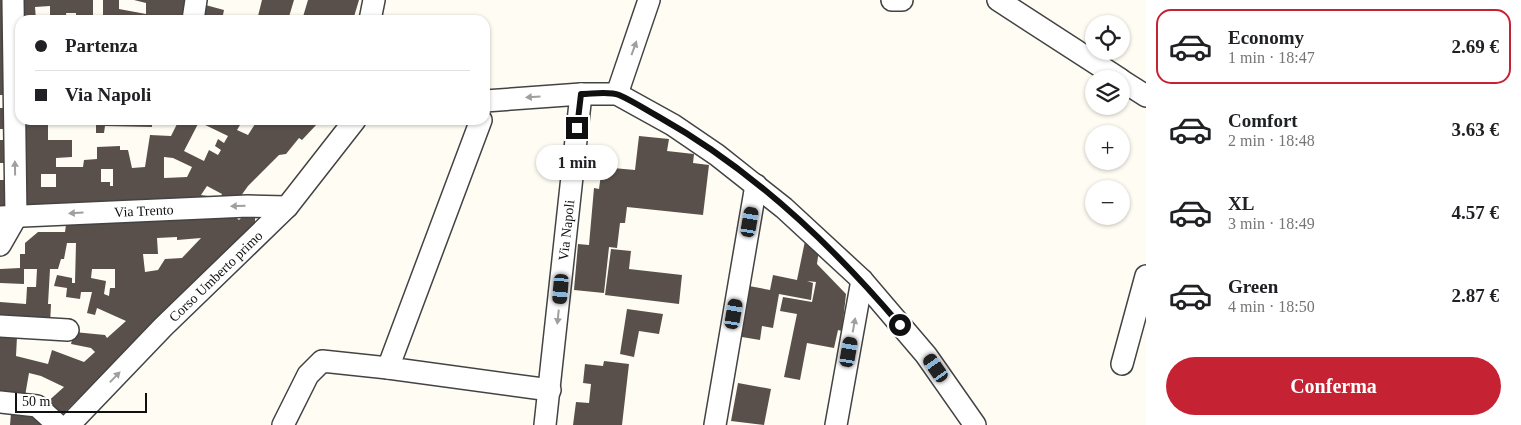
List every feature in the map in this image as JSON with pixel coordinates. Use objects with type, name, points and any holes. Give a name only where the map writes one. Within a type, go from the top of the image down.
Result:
[{"type":"street","points":[[0,245],[8,217],[13,0]]},
{"type":"street","points":[[194,15],[196,0]]},
{"type":"street","points":[[371,15],[374,0]]},
{"type":"street","points":[[617,94],[649,0]]},
{"type":"street","points":[[892,0],[902,0]]},
{"type":"street","points":[[998,0],[1107,70]]},
{"type":"street","points":[[1130,85],[1146,96]]},
{"type":"street","points":[[490,107],[581,94],[617,94],[673,125],[718,154],[808,228],[862,280],[926,355],[972,424]]},
{"type":"street","name":"Via Napoli","points":[[545,425],[581,94]]},
{"type":"street","name":"Corso Umberto primo","points":[[69,425],[163,327],[287,207],[351,125]]},
{"type":"street","points":[[388,368],[479,125]]},
{"type":"street","points":[[715,425],[756,185]]},
{"type":"street","name":"Via Trento","points":[[8,217],[248,206],[287,207]]},
{"type":"street","points":[[1122,364],[1146,276]]},
{"type":"street","points":[[836,425],[862,280]]},
{"type":"street","points":[[0,326],[68,330]]},
{"type":"street","points":[[282,425],[308,375],[322,362],[388,368],[550,390]]},
{"type":"street","points":[[0,402],[37,406],[58,425]]},
{"type":"building","points":[[0,0],[3,0],[6,95],[0,95]]},
{"type":"building","points":[[19,0],[93,0],[93,15],[66,13],[66,15],[50,15],[50,6],[35,7],[36,15],[19,15]]},
{"type":"building","points":[[103,0],[119,0],[119,9],[146,14],[146,3],[134,0],[186,0],[183,15],[103,15]]},
{"type":"building","points":[[262,0],[294,0],[290,15],[258,15]]},
{"type":"building","points":[[308,0],[359,0],[354,15],[304,15]]},
{"type":"building","points":[[198,3],[224,10],[223,15],[195,15]]},
{"type":"building","points":[[0,108],[7,108],[8,129],[0,129]]},
{"type":"building","points":[[22,125],[48,125],[48,140],[72,140],[72,157],[56,158],[56,167],[83,167],[84,160],[97,159],[97,147],[120,146],[120,150],[128,150],[132,168],[145,167],[150,135],[171,136],[176,125],[197,125],[184,151],[204,161],[209,150],[218,155],[221,150],[215,146],[218,139],[224,143],[228,136],[205,125],[240,125],[237,130],[248,135],[254,125],[316,125],[302,140],[299,138],[286,154],[279,155],[248,186],[238,200],[218,202],[222,194],[207,186],[201,195],[215,197],[215,202],[25,206]],"holes":[[[164,157],[173,158],[192,167],[187,177],[164,178]],[[101,169],[113,169],[113,186],[110,186],[110,182],[101,182]],[[41,174],[56,174],[56,187],[41,187]]]},
{"type":"building","points":[[96,125],[152,125],[152,127],[105,126],[104,133],[96,133]]},
{"type":"building","points":[[639,136],[669,139],[667,151],[694,154],[693,163],[709,165],[703,215],[627,207],[625,223],[620,223],[617,248],[609,247],[604,293],[574,290],[578,244],[589,245],[594,188],[599,189],[602,167],[635,170]]},
{"type":"building","points":[[0,140],[7,140],[8,163],[0,163]]},
{"type":"building","points":[[0,180],[9,180],[10,206],[0,206]]},
{"type":"building","points":[[228,211],[239,220],[244,215],[255,217],[255,223],[59,418],[45,404],[64,387],[41,376],[29,373],[25,396],[0,394],[0,337],[17,337],[16,356],[48,364],[52,350],[84,362],[95,352],[91,348],[71,344],[74,332],[105,335],[107,338],[126,321],[97,308],[95,315],[87,313],[92,292],[81,292],[80,299],[66,297],[67,288],[54,286],[57,275],[72,278],[72,283],[75,283],[76,243],[67,243],[64,259],[61,259],[58,269],[50,269],[48,304],[51,304],[50,325],[0,322],[0,302],[26,304],[27,287],[36,287],[37,269],[24,269],[24,284],[0,283],[0,269],[20,268],[20,254],[25,254],[25,243],[38,232],[65,232],[66,225]],"holes":[[[177,237],[177,240],[201,238],[182,258],[165,259],[158,270],[145,272],[143,254],[158,254],[157,238]],[[92,269],[115,269],[115,288],[110,288],[109,296],[104,294],[106,281],[91,278]]]},
{"type":"building","points":[[805,241],[819,250],[817,264],[846,294],[842,331],[838,330],[834,348],[807,343],[800,380],[784,377],[797,314],[780,311],[783,297],[812,302],[816,282],[807,281],[813,283],[811,300],[779,294],[773,328],[762,326],[760,340],[736,336],[749,286],[770,290],[773,275],[797,280]]},
{"type":"building","points":[[611,249],[631,251],[629,269],[682,275],[679,304],[605,295]]},
{"type":"building","points":[[627,309],[663,314],[659,334],[639,331],[634,357],[620,354]]},
{"type":"building","points":[[604,361],[629,364],[622,425],[573,425],[576,402],[589,403],[591,384],[583,383],[585,364],[603,366]]},
{"type":"building","points":[[738,383],[771,389],[764,425],[731,421]]},
{"type":"building","points":[[11,413],[35,415],[45,425],[10,425]]},
{"type":"route","points":[[577,128],[581,94],[617,94],[673,125],[718,154],[808,228],[862,280],[900,325]]}]
